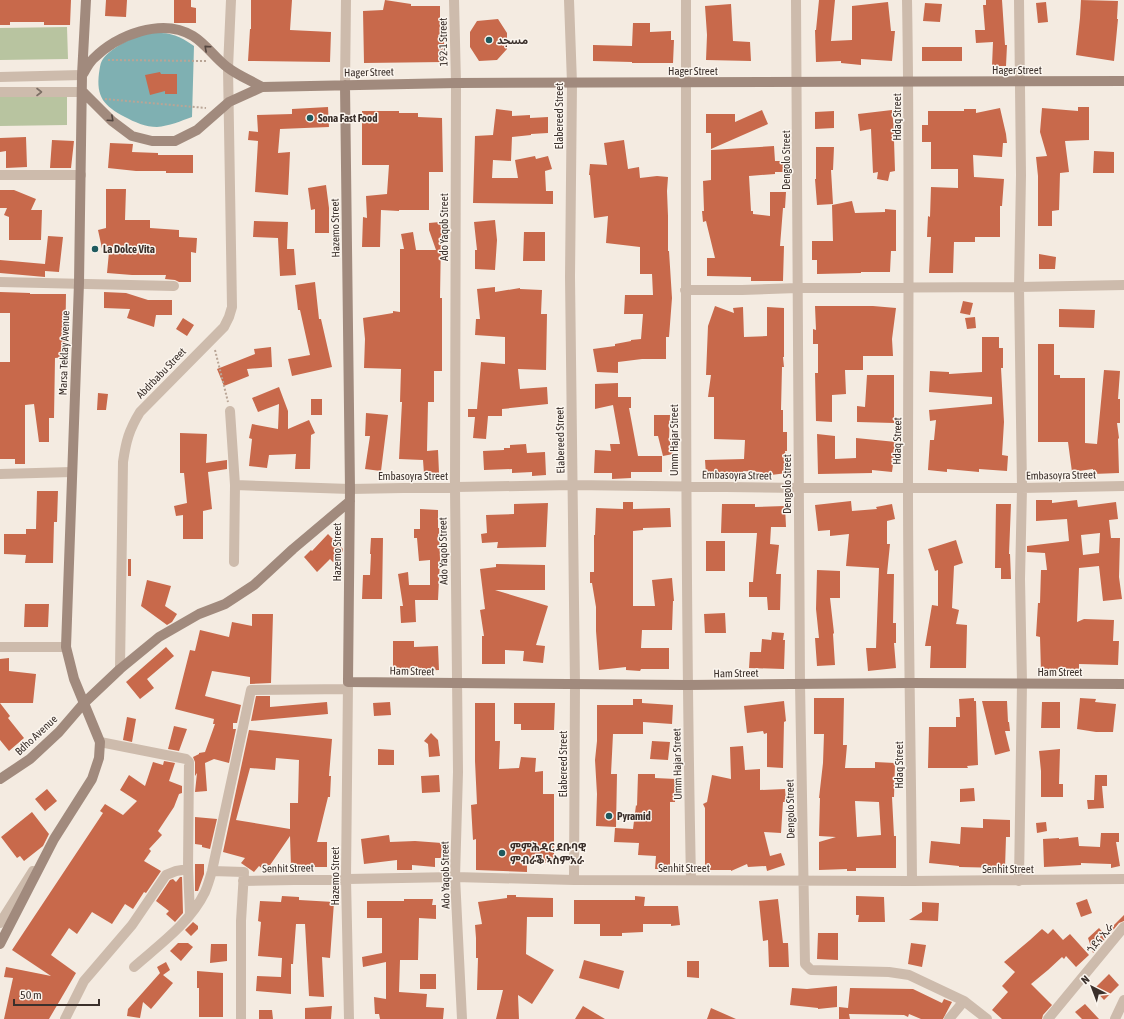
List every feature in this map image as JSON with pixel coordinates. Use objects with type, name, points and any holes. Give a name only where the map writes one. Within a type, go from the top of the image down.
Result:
[{"type":"street","name":"Marsa Teklay Avenue","points":[[86,0],[82,75],[87,95],[81,175],[79,283],[66,647],[74,679],[100,742]]},
{"type":"street","points":[[225,65],[231,0]]},
{"type":"street","points":[[345,85],[346,0]]},
{"type":"street","name":"192-1 Street","points":[[454,0],[456,83]]},
{"type":"street","name":"Elabereed Street","points":[[570,0],[572,83],[570,277],[575,684],[574,880]]},
{"type":"street","name":"Umm Hajar Street","points":[[686,0],[685,290],[687,685],[691,880]]},
{"type":"street","name":"Dengolo Street","points":[[796,0],[798,82],[797,288],[800,488],[800,684],[805,964],[811,970],[899,973],[909,975],[964,1001]]},
{"type":"street","name":"Hdaq Street","points":[[906,0],[908,82],[908,487],[912,881]]},
{"type":"street","points":[[1019,0],[1021,82],[1019,287],[1022,488],[1020,579],[1022,683],[1019,881]]},
{"type":"street","points":[[0,77],[82,75],[93,59],[116,42],[136,32],[157,28],[176,28],[193,36],[225,65],[262,86]]},
{"type":"street","name":"Abdrbabu Street","points":[[120,669],[125,445],[131,426],[140,412],[224,327],[232,307],[229,102],[225,65]]},
{"type":"street","name":"Hager Street","points":[[262,86],[456,83],[1124,81]]},
{"type":"street","name":"Ado Yaqob Street","points":[[456,83],[455,488],[458,772],[455,877],[462,1019]]},
{"type":"street","name":"Hazemo Street","points":[[345,85],[350,488],[346,879],[349,1019]]},
{"type":"street","points":[[0,92],[87,95],[112,121],[132,136],[152,142],[175,141],[192,133],[229,102],[262,86]]},
{"type":"street","points":[[0,175],[81,175]]},
{"type":"street","points":[[0,282],[174,286]]},
{"type":"street","points":[[685,290],[1124,286]]},
{"type":"street","points":[[230,411],[235,485],[234,562]]},
{"type":"street","points":[[0,474],[72,472]]},
{"type":"street","name":"Embasoyra Street","points":[[235,485],[350,488],[572,486],[1022,488],[1124,486]]},
{"type":"street","name":"Bdho Avenue","points":[[0,779],[30,759],[59,732],[84,703],[120,669],[159,637],[199,614],[225,604],[254,585],[293,549],[350,501]]},
{"type":"street","points":[[0,647],[66,647]]},
{"type":"street","name":"Ham Street","points":[[348,686],[457,683],[687,685],[910,683],[1124,684]]},
{"type":"street","points":[[134,967],[163,942],[190,914],[204,893],[212,871],[250,690],[348,686]]},
{"type":"street","points":[[0,923],[92,779],[100,758],[100,742],[186,759],[189,762],[188,870],[190,914]]},
{"type":"street","points":[[0,944],[54,839]]},
{"type":"street","points":[[65,1019],[87,977],[132,925],[166,875],[176,871],[188,870]]},
{"type":"street","name":"Senhit Street","points":[[212,871],[243,876],[346,879],[455,877],[574,880],[1019,881],[1124,879]]},
{"type":"street","points":[[241,1019],[241,921],[243,876]]},
{"type":"street","name":"ጎደና ኢራ","points":[[1048,1019],[1124,927]]},
{"type":"street","points":[[1115,1019],[1124,1000]]},
{"type":"street","points":[[949,1019],[964,1001],[988,1019]]},
{"type":"path","points":[[93,59],[225,65]]},
{"type":"path","points":[[87,95],[220,110]]},
{"type":"path","points":[[212,338],[230,411]]},
{"type":"green space","points":[[67,27],[68,59],[0,60],[0,28]]},
{"type":"green space","points":[[67,93],[67,125],[0,126],[0,94]]},
{"type":"water","points":[[148,33],[161,33],[177,36],[194,46],[192,117],[166,126],[149,126],[136,122],[118,113],[107,105],[100,95],[98,81],[100,66],[103,59],[112,50],[123,43]]},
{"type":"building","points":[[0,0],[71,0],[70,25],[44,25],[44,22],[10,22],[10,25],[0,25]]},
{"type":"building","points":[[106,0],[127,0],[126,17],[105,16]]},
{"type":"building","points":[[174,0],[191,0],[191,7],[196,8],[196,23],[174,23]]},
{"type":"building","points":[[251,0],[292,0],[290,30],[331,32],[330,62],[248,61],[251,29]]},
{"type":"building","points":[[385,0],[411,4],[411,6],[440,6],[440,26],[444,26],[444,62],[364,63],[363,11],[383,10]]},
{"type":"building","points":[[819,0],[835,0],[831,41],[852,40],[852,6],[888,2],[891,31],[895,31],[892,61],[861,59],[861,65],[841,63],[841,61],[816,62],[815,30]]},
{"type":"building","points":[[986,0],[1002,0],[1005,45],[1007,45],[1006,66],[992,66],[993,42],[976,43],[975,30],[985,30],[983,5],[986,5]]},
{"type":"building","points":[[1081,0],[1118,1],[1114,61],[1076,55]]},
{"type":"building","points":[[1046,2],[1048,22],[1038,23],[1036,3]]},
{"type":"building","points":[[925,3],[942,4],[940,22],[923,21]]},
{"type":"building","points":[[731,4],[733,41],[750,42],[751,61],[706,60],[707,35],[705,6]]},
{"type":"building","name":"مسجد","points":[[498,19],[507,33],[507,49],[497,60],[479,61],[470,47],[470,32],[477,21]]},
{"type":"building","points":[[633,23],[650,23],[650,32],[671,31],[671,40],[674,40],[673,63],[593,61],[593,45],[632,46]]},
{"type":"building","points":[[922,47],[962,47],[962,61],[922,61]]},
{"type":"building","points":[[160,72],[161,74],[177,74],[177,94],[165,94],[165,91],[150,95],[145,75]]},
{"type":"building","points":[[328,107],[329,127],[280,129],[278,153],[290,152],[288,195],[255,192],[258,141],[248,140],[249,131],[258,132],[257,115],[292,114],[292,109]]},
{"type":"building","points":[[1078,107],[1089,107],[1089,140],[1065,141],[1069,172],[1060,173],[1059,210],[1052,211],[1052,226],[1038,226],[1038,176],[1036,157],[1047,156],[1040,132],[1042,108],[1078,111]]},
{"type":"building","points":[[1000,108],[1007,143],[1003,143],[1002,157],[973,155],[974,177],[1004,179],[1002,206],[1000,206],[1000,237],[975,237],[975,242],[954,242],[953,273],[929,273],[931,237],[927,237],[928,216],[930,217],[931,187],[958,188],[958,169],[931,169],[931,142],[922,142],[922,125],[928,125],[928,111],[964,111],[964,109],[976,109],[976,113]]},
{"type":"building","points":[[496,109],[512,111],[512,116],[530,115],[530,118],[548,117],[548,133],[512,137],[511,161],[493,160],[492,178],[518,178],[515,160],[535,156],[536,159],[548,156],[552,169],[545,171],[546,191],[553,191],[553,204],[473,203],[475,136],[493,135]]},
{"type":"building","points":[[762,110],[768,124],[711,149],[711,133],[706,133],[706,114],[735,114],[735,122]]},
{"type":"building","points":[[892,110],[895,140],[895,171],[890,172],[888,181],[877,179],[878,172],[873,173],[871,129],[860,131],[858,114]]},
{"type":"building","points":[[362,111],[399,111],[399,113],[418,113],[418,117],[442,118],[443,172],[429,172],[429,210],[381,210],[380,247],[362,247],[363,217],[367,218],[366,196],[387,194],[389,165],[362,165]]},
{"type":"building","points":[[834,111],[834,128],[815,129],[815,112]]},
{"type":"building","points":[[26,137],[27,167],[6,168],[6,151],[0,152],[0,138]]},
{"type":"building","points":[[52,140],[74,141],[71,168],[50,168]]},
{"type":"building","points":[[624,140],[628,169],[639,167],[640,178],[657,176],[668,177],[668,251],[672,298],[669,337],[666,337],[666,359],[642,359],[618,362],[618,373],[597,372],[593,349],[615,346],[615,344],[641,339],[643,314],[624,314],[625,295],[653,295],[652,274],[640,274],[640,247],[606,243],[608,216],[594,218],[589,175],[590,164],[607,165],[604,143]]},
{"type":"building","points":[[110,143],[133,144],[132,152],[158,153],[158,155],[193,155],[193,173],[166,173],[166,171],[136,171],[108,168]]},
{"type":"building","points":[[774,146],[775,161],[785,161],[785,172],[749,176],[751,211],[753,211],[753,214],[770,216],[770,192],[786,192],[785,208],[783,208],[780,246],[784,246],[783,281],[751,281],[751,277],[707,276],[707,258],[715,258],[706,221],[703,222],[702,211],[704,211],[703,181],[711,180],[711,150]]},
{"type":"building","points":[[816,147],[834,147],[833,170],[831,170],[833,204],[817,205],[815,179]]},
{"type":"building","points":[[1094,151],[1114,152],[1114,173],[1093,173]]},
{"type":"building","points":[[326,185],[329,208],[329,233],[315,233],[315,209],[311,210],[308,188]]},
{"type":"building","points":[[106,189],[126,189],[125,220],[150,220],[150,228],[179,230],[179,237],[197,238],[196,253],[191,252],[191,282],[179,282],[165,279],[166,275],[107,273],[109,252],[103,253],[98,230],[106,228]]},
{"type":"building","points":[[0,190],[14,190],[36,199],[31,210],[42,210],[41,240],[9,240],[9,217],[4,215],[7,208],[0,208]]},
{"type":"building","points":[[852,201],[855,213],[885,212],[885,209],[896,210],[896,251],[891,251],[890,272],[817,274],[817,260],[812,260],[812,241],[833,241],[832,205]]},
{"type":"building","points":[[495,220],[497,240],[495,270],[475,269],[475,250],[477,250],[474,222]]},
{"type":"building","points":[[254,221],[288,222],[287,249],[294,249],[296,275],[280,276],[278,238],[253,237]]},
{"type":"building","points":[[440,222],[443,238],[441,238],[440,298],[442,298],[442,371],[434,371],[434,402],[428,402],[427,451],[438,450],[439,473],[424,474],[423,460],[399,459],[402,402],[400,402],[401,369],[364,368],[365,339],[363,318],[393,313],[393,311],[400,312],[400,249],[404,249],[401,234],[413,232],[416,250],[436,250],[429,230],[429,223]]},
{"type":"building","points":[[524,232],[545,232],[545,261],[523,261]]},
{"type":"building","points":[[48,236],[63,237],[59,272],[45,271],[45,277],[0,273],[0,260],[45,264]]},
{"type":"building","points":[[1039,254],[1056,257],[1055,269],[1039,269]]},
{"type":"building","points":[[315,282],[319,319],[321,319],[332,367],[292,376],[288,359],[310,355],[300,310],[298,310],[295,285]]},
{"type":"building","points":[[495,287],[495,292],[520,288],[542,290],[541,314],[547,314],[546,370],[518,369],[520,389],[547,387],[548,404],[502,409],[502,416],[488,416],[486,439],[473,438],[475,417],[468,417],[468,409],[477,409],[481,362],[505,364],[505,337],[475,335],[476,319],[480,319],[477,289]]},
{"type":"building","points":[[0,292],[66,294],[65,357],[55,358],[54,418],[49,418],[49,442],[39,442],[34,404],[25,405],[25,464],[15,464],[15,459],[0,459],[0,362],[10,362],[10,313],[0,313]]},
{"type":"building","points":[[104,292],[126,293],[148,300],[172,300],[172,315],[156,315],[154,327],[127,318],[130,309],[104,308]]},
{"type":"building","points":[[963,301],[973,303],[970,315],[960,313]]},
{"type":"building","points":[[715,306],[734,313],[733,308],[743,307],[744,337],[767,336],[767,307],[784,308],[784,367],[782,367],[781,410],[783,410],[783,432],[787,432],[787,451],[785,451],[787,473],[763,476],[762,472],[743,471],[744,475],[706,475],[705,460],[744,459],[745,440],[714,439],[714,397],[708,397],[711,375],[706,375],[708,326]]},
{"type":"building","points":[[815,306],[873,306],[896,308],[892,339],[893,356],[863,356],[863,370],[845,370],[846,394],[832,395],[832,422],[816,421],[815,373],[818,373],[818,344],[813,344],[813,329],[816,330]]},
{"type":"building","points":[[1059,309],[1095,310],[1094,328],[1059,327]]},
{"type":"building","points":[[975,317],[976,328],[967,329],[965,318]]},
{"type":"building","points":[[183,318],[194,325],[187,336],[176,329]]},
{"type":"building","points":[[982,337],[999,337],[999,348],[1003,348],[1003,368],[1001,368],[1004,422],[1002,455],[1008,456],[1007,471],[979,469],[979,472],[947,469],[947,472],[928,470],[930,440],[934,440],[936,420],[930,421],[929,410],[992,404],[992,397],[929,392],[930,371],[949,372],[949,374],[982,372]]},
{"type":"building","points":[[1038,344],[1054,344],[1054,375],[1060,375],[1060,378],[1085,378],[1085,443],[1097,444],[1104,370],[1120,371],[1118,399],[1120,399],[1120,423],[1117,423],[1119,438],[1119,473],[1093,474],[1093,469],[1072,472],[1068,442],[1038,442]]},
{"type":"building","points":[[271,347],[272,367],[247,369],[249,376],[224,386],[217,369],[255,354],[254,349]]},
{"type":"building","points":[[867,375],[894,375],[894,423],[857,422],[857,406],[865,407]]},
{"type":"building","points":[[618,383],[618,397],[631,397],[631,408],[629,408],[638,456],[662,456],[662,472],[631,472],[631,478],[612,479],[612,473],[594,473],[595,450],[611,451],[610,444],[620,444],[613,405],[595,409],[595,384]]},
{"type":"building","points":[[279,387],[288,411],[288,429],[309,420],[315,433],[311,435],[310,469],[295,469],[296,454],[269,455],[267,468],[249,466],[252,439],[249,438],[252,424],[278,429],[279,404],[258,412],[252,398]]},
{"type":"building","points":[[98,393],[108,394],[106,410],[97,410]]},
{"type":"building","points":[[311,399],[322,399],[322,415],[311,415]]},
{"type":"building","points":[[366,413],[388,415],[381,471],[365,469],[370,436],[365,436]]},
{"type":"building","points":[[654,415],[670,415],[669,439],[673,454],[663,456],[658,436],[654,436]]},
{"type":"building","points":[[180,433],[207,434],[206,463],[227,460],[227,469],[208,472],[212,509],[203,511],[203,539],[183,539],[183,515],[176,516],[174,506],[187,503],[184,473],[180,473]]},
{"type":"building","points":[[817,434],[835,436],[835,459],[856,458],[856,438],[896,442],[892,472],[872,470],[872,473],[818,474]]},
{"type":"building","points":[[526,444],[527,453],[545,452],[546,475],[532,476],[532,472],[512,473],[512,469],[484,470],[483,451],[504,450],[504,448],[510,448],[510,445]]},
{"type":"building","points":[[37,491],[58,491],[57,522],[54,522],[53,563],[25,563],[26,555],[4,554],[4,534],[26,534],[26,529],[36,529]]},
{"type":"building","points":[[1036,500],[1052,500],[1052,503],[1077,500],[1078,507],[1116,502],[1118,519],[1109,520],[1111,538],[1120,538],[1119,577],[1122,599],[1103,601],[1099,566],[1079,568],[1077,622],[1084,619],[1114,620],[1113,641],[1119,641],[1118,665],[1079,664],[1079,673],[1070,673],[1070,669],[1041,671],[1040,637],[1036,636],[1038,603],[1040,603],[1041,570],[1047,570],[1045,553],[1027,552],[1027,546],[1069,541],[1067,519],[1036,521]],"holes":[[[1100,533],[1099,553],[1083,555],[1081,535]]]},
{"type":"building","points":[[851,501],[852,511],[877,509],[876,507],[892,504],[895,519],[887,521],[887,544],[890,544],[887,574],[894,574],[893,623],[896,623],[896,643],[894,643],[896,668],[868,671],[866,648],[876,648],[879,568],[846,566],[849,534],[830,536],[830,530],[818,531],[815,505]]},
{"type":"building","points":[[623,502],[633,502],[633,509],[670,508],[671,527],[643,528],[643,530],[633,531],[633,606],[655,606],[652,580],[672,578],[674,601],[672,630],[642,630],[641,648],[669,648],[669,669],[641,669],[640,671],[626,670],[626,667],[599,670],[596,607],[592,583],[590,583],[590,572],[594,572],[596,508],[623,509]]},
{"type":"building","points":[[548,503],[546,547],[497,548],[498,542],[482,543],[481,534],[487,533],[486,515],[514,514],[514,504]]},
{"type":"building","points":[[722,504],[755,504],[755,507],[785,506],[786,527],[771,527],[770,544],[779,545],[776,574],[781,574],[780,610],[768,610],[767,597],[749,597],[749,582],[753,582],[757,533],[721,533]]},
{"type":"building","points":[[996,504],[1011,504],[1009,554],[1011,579],[1001,579],[1001,568],[995,568]]},
{"type":"building","points":[[420,509],[438,510],[440,559],[438,600],[415,600],[416,622],[401,623],[400,606],[403,606],[398,574],[408,572],[409,585],[430,585],[430,560],[419,561],[417,538],[414,538],[414,529],[420,529]]},
{"type":"building","points":[[328,534],[343,549],[343,551],[333,562],[330,559],[317,572],[304,557],[311,550],[312,551]]},
{"type":"building","points":[[371,538],[383,538],[382,599],[362,599],[363,575],[370,575]]},
{"type":"building","points":[[956,540],[963,563],[954,566],[952,608],[959,610],[956,624],[967,625],[966,668],[930,668],[931,646],[925,646],[932,605],[938,606],[938,570],[935,571],[928,549]]},
{"type":"building","points":[[706,541],[725,541],[725,571],[706,571]]},
{"type":"building","points":[[128,559],[131,559],[131,576],[128,576]]},
{"type":"building","points":[[496,564],[545,565],[545,590],[495,590],[548,606],[536,645],[545,646],[543,663],[523,661],[524,651],[505,650],[505,664],[482,664],[482,636],[484,636],[480,610],[485,609],[480,569],[496,567]]},
{"type":"building","points":[[817,570],[840,571],[840,598],[830,598],[834,633],[835,665],[817,666],[815,638],[819,638],[816,609]]},
{"type":"building","points":[[147,580],[171,586],[165,606],[177,614],[172,622],[167,625],[141,606]]},
{"type":"building","points":[[25,604],[49,604],[48,627],[24,627]]},
{"type":"building","points":[[725,613],[726,633],[705,633],[704,614]]},
{"type":"building","points":[[252,614],[273,614],[271,683],[250,684],[250,677],[212,671],[205,696],[241,705],[237,723],[233,723],[233,729],[236,729],[229,763],[214,759],[205,763],[207,791],[195,792],[197,773],[195,776],[195,762],[193,757],[199,753],[205,752],[215,724],[213,724],[214,719],[175,709],[190,650],[195,651],[200,630],[229,637],[232,622],[252,626]]},
{"type":"building","points":[[772,632],[784,633],[784,669],[749,668],[750,652],[761,652],[762,639],[771,640]]},
{"type":"building","points":[[393,641],[414,641],[414,647],[438,646],[439,670],[401,672],[401,668],[393,668]]},
{"type":"building","points":[[166,647],[174,656],[147,679],[154,688],[140,699],[126,682]]},
{"type":"building","points":[[9,658],[9,671],[36,674],[33,703],[0,703],[0,659]]},
{"type":"building","points":[[256,696],[270,696],[270,707],[327,702],[328,714],[251,721]]},
{"type":"building","points":[[814,698],[844,698],[843,745],[847,745],[845,768],[875,768],[875,762],[895,763],[894,797],[892,797],[894,836],[896,836],[896,868],[856,868],[856,871],[847,871],[847,869],[819,870],[819,842],[836,837],[819,836],[819,798],[823,763],[824,734],[814,734]],"holes":[[[855,801],[879,802],[881,835],[857,837]]]},
{"type":"building","points":[[974,698],[974,701],[976,701],[978,765],[967,766],[968,768],[928,768],[929,727],[956,727],[956,717],[960,717],[959,699]]},
{"type":"building","points":[[1080,698],[1096,699],[1095,702],[1116,704],[1113,732],[1096,732],[1077,729]]},
{"type":"building","points":[[633,699],[642,699],[642,703],[673,705],[672,724],[643,722],[643,734],[613,734],[611,774],[617,774],[616,827],[596,826],[597,794],[595,760],[597,741],[597,705],[633,705]]},
{"type":"building","points":[[784,701],[786,721],[784,722],[783,768],[767,767],[767,733],[764,734],[763,731],[747,733],[744,706]]},
{"type":"building","points":[[982,701],[1007,701],[1010,731],[1005,731],[1010,751],[995,755]]},
{"type":"building","points":[[390,702],[391,715],[374,716],[373,703]]},
{"type":"building","points":[[1042,702],[1060,702],[1060,728],[1041,728]]},
{"type":"building","points":[[0,703],[10,716],[8,718],[24,738],[9,751],[0,740]]},
{"type":"building","points":[[475,703],[495,703],[495,741],[500,741],[499,769],[519,768],[521,757],[536,758],[535,772],[543,771],[543,794],[554,794],[554,863],[527,863],[527,872],[476,870],[476,839],[473,840],[471,805],[477,804]]},
{"type":"building","points":[[514,703],[555,703],[554,730],[521,730],[521,724],[514,724]]},
{"type":"building","points":[[127,717],[136,719],[132,742],[123,740]]},
{"type":"building","points":[[174,726],[187,729],[179,751],[168,749]]},
{"type":"building","points":[[249,730],[332,739],[329,776],[331,776],[330,797],[328,797],[317,842],[327,842],[327,867],[291,867],[290,836],[266,871],[259,866],[254,872],[241,863],[245,858],[223,852]],"holes":[[[276,758],[299,760],[298,803],[290,803],[290,829],[236,820],[250,768],[275,770]]]},
{"type":"building","points":[[431,733],[438,740],[440,756],[429,757],[428,744],[424,741]]},
{"type":"building","points":[[652,741],[670,742],[668,760],[650,759]]},
{"type":"building","points":[[743,746],[745,770],[760,769],[760,790],[785,789],[786,802],[783,802],[781,833],[764,832],[770,856],[781,853],[785,865],[767,871],[766,866],[748,867],[747,864],[731,871],[705,870],[705,808],[703,804],[707,802],[712,775],[731,779],[730,747]]},
{"type":"building","points":[[378,749],[394,750],[394,765],[378,765]]},
{"type":"building","points":[[1060,749],[1059,784],[1063,784],[1063,797],[1041,797],[1039,751]]},
{"type":"building","points":[[164,761],[175,763],[169,781],[182,786],[182,793],[179,794],[174,807],[158,831],[162,835],[149,849],[151,851],[144,861],[161,871],[146,893],[144,892],[133,909],[125,904],[112,924],[92,912],[77,934],[69,928],[51,955],[76,973],[49,1019],[4,1019],[13,978],[4,977],[6,967],[51,976],[12,950],[103,813],[100,811],[105,804],[123,815],[137,801],[120,790],[129,775],[145,786],[153,762],[163,765]]},
{"type":"building","points":[[638,774],[655,774],[655,778],[676,779],[675,802],[670,802],[670,869],[655,869],[656,856],[638,855],[639,843],[614,842],[615,828],[633,829],[636,805],[637,806]]},
{"type":"building","points":[[439,775],[440,792],[422,793],[421,776]]},
{"type":"building","points":[[1095,775],[1107,775],[1107,786],[1102,786],[1104,808],[1088,809],[1087,800],[1094,800]]},
{"type":"building","points":[[974,788],[975,801],[960,802],[960,789]]},
{"type":"building","points":[[47,789],[57,801],[45,811],[35,799]]},
{"type":"building","points":[[32,812],[49,834],[43,846],[24,861],[20,856],[17,858],[1,837]]},
{"type":"building","points":[[195,817],[217,819],[210,849],[202,847],[202,845],[195,844]]},
{"type":"building","points":[[983,819],[1010,820],[1010,837],[1006,837],[1005,868],[959,867],[929,863],[931,841],[960,844],[961,827],[983,828]]},
{"type":"building","points":[[1046,822],[1047,831],[1037,833],[1036,823]]},
{"type":"building","points":[[1101,833],[1119,833],[1119,842],[1116,842],[1120,866],[1111,868],[1111,864],[1081,863],[1081,865],[1044,867],[1043,839],[1078,837],[1079,846],[1100,847]]},
{"type":"building","points":[[389,835],[390,842],[415,841],[442,843],[441,858],[435,858],[435,867],[412,865],[412,870],[397,870],[397,860],[364,864],[361,839]]},
{"type":"building","points":[[195,864],[204,864],[204,874],[198,891],[195,891]]},
{"type":"building","points":[[180,877],[182,877],[183,913],[175,922],[166,914],[169,911],[156,901],[170,880],[173,879],[176,882]]},
{"type":"building","points":[[507,895],[516,895],[516,897],[553,898],[553,917],[527,917],[526,954],[554,970],[532,1004],[518,995],[519,1019],[496,1019],[503,990],[477,990],[478,958],[476,958],[475,925],[482,924],[478,902],[507,898]]},
{"type":"building","points":[[282,896],[299,897],[299,900],[334,902],[330,958],[322,957],[324,997],[309,996],[305,924],[296,924],[293,964],[291,964],[291,994],[256,991],[257,976],[281,977],[282,958],[258,956],[261,922],[258,921],[260,901],[281,902]]},
{"type":"building","points":[[635,896],[645,897],[644,906],[678,906],[680,925],[671,926],[671,924],[643,924],[643,932],[622,933],[622,936],[600,936],[600,924],[574,924],[574,900],[635,900]]},
{"type":"building","points":[[856,896],[884,897],[885,922],[858,922],[859,915],[856,915]]},
{"type":"building","points":[[404,899],[433,899],[432,905],[436,905],[436,919],[419,918],[418,960],[400,960],[399,992],[427,994],[426,1007],[444,1008],[443,1019],[380,1019],[379,1014],[375,1014],[374,997],[386,999],[386,962],[363,967],[362,957],[382,953],[382,918],[367,918],[367,901],[404,901]]},
{"type":"building","points":[[778,899],[783,943],[788,943],[789,967],[769,967],[768,940],[763,941],[759,901]]},
{"type":"building","points":[[1087,899],[1092,913],[1081,917],[1076,903]]},
{"type":"building","points":[[922,902],[939,903],[938,921],[909,920],[922,912]]},
{"type":"building","points":[[1124,915],[1124,921],[1119,923],[1109,935],[1107,932]]},
{"type":"building","points":[[193,922],[198,926],[198,929],[191,936],[185,930]]},
{"type":"building","points":[[1099,928],[1107,937],[1093,953],[1088,938]]},
{"type":"building","points":[[1042,929],[1048,934],[1053,929],[1063,940],[1070,934],[1089,955],[1076,967],[1066,956],[1064,959],[1062,957],[1031,984],[1052,1005],[1043,1015],[1042,1019],[1002,1019],[992,1010],[1008,992],[1002,986],[1015,972],[1004,962]]},
{"type":"building","points":[[818,933],[838,933],[838,960],[817,959]]},
{"type":"building","points":[[178,943],[188,943],[193,947],[181,961],[170,951]]},
{"type":"building","points":[[911,943],[926,945],[922,967],[908,964]]},
{"type":"building","points":[[211,944],[227,944],[227,961],[210,963]]},
{"type":"building","points":[[584,960],[624,971],[619,989],[579,978]]},
{"type":"building","points":[[687,961],[699,961],[699,978],[687,977]]},
{"type":"building","points":[[166,962],[170,970],[163,975],[173,983],[151,1009],[143,1002],[140,1018],[127,1016],[128,1009],[160,973],[157,967]]},
{"type":"building","points":[[197,971],[223,973],[223,1017],[199,1017],[199,988],[197,988]]},
{"type":"building","points":[[420,974],[436,974],[436,989],[420,989]]},
{"type":"building","points":[[1109,974],[1119,985],[1104,1000],[1094,989]]},
{"type":"building","points":[[837,986],[837,1007],[818,1009],[790,1005],[792,988],[807,989]]},
{"type":"building","points":[[850,988],[913,989],[942,1003],[944,999],[952,1002],[943,1019],[921,1019],[909,1014],[908,1017],[904,1015],[849,1014],[850,1019],[839,1019],[839,1007],[848,1008]]},
{"type":"building","points":[[1085,1004],[1099,1019],[1082,1019],[1075,1012]]},
{"type":"building","points":[[332,1006],[331,1019],[305,1019],[305,1008]]},
{"type":"building","points":[[583,1006],[605,1019],[575,1019]]},
{"type":"building","points":[[711,1008],[736,1019],[707,1019]]},
{"type":"building","points":[[259,1010],[272,1010],[273,1019],[259,1019]]},
{"type":"place","name":"مسجد","points":[[489,40]]},
{"type":"place","name":"Sona Fast Food","points":[[310,118]]},
{"type":"place","name":"La Dolce Vita","points":[[95,249]]},
{"type":"place","name":"Pyramid","points":[[609,816]]},
{"type":"place","name":"ምምሕዳር ደቡባዊ ምብራቕ ኣስምአራ","points":[[502,853]]}]
